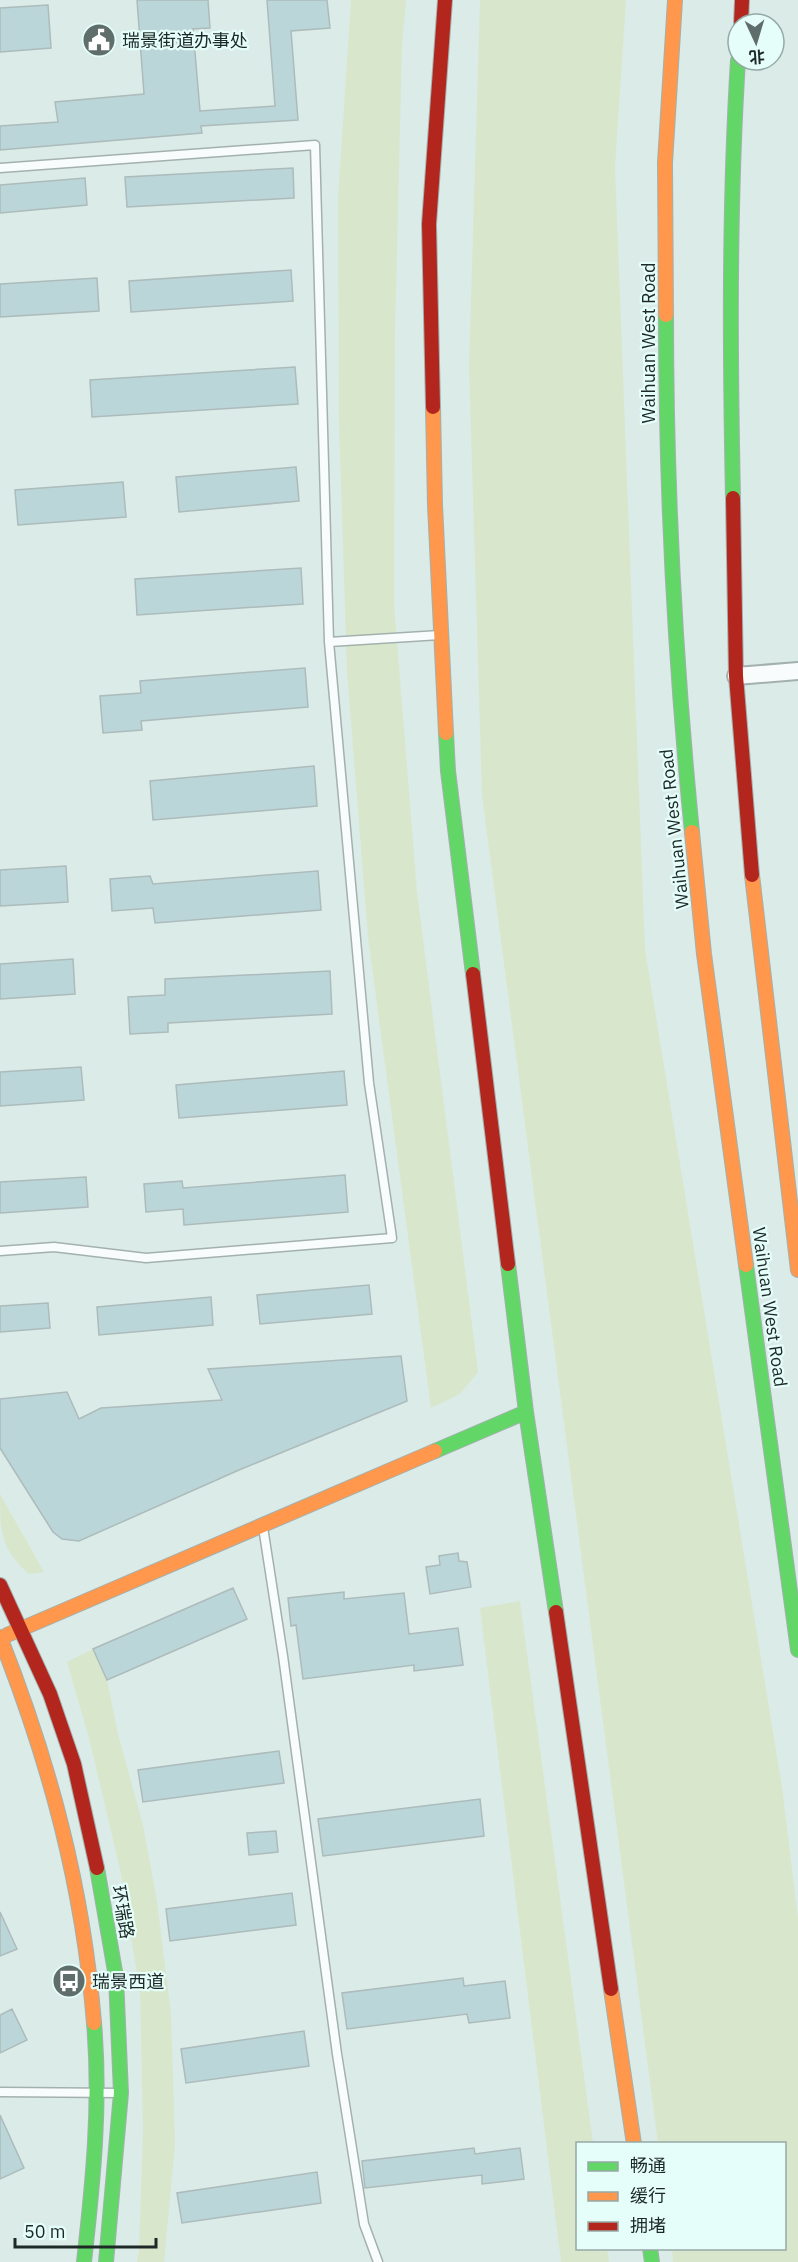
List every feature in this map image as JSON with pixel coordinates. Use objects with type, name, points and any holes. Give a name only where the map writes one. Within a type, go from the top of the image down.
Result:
[{"type":"main road","points":[[445,0],[429,224],[435,505],[448,771],[526,1412],[634,2142]]},
{"type":"main road","name":"Waihuan West Road","points":[[675,0],[665,163],[666,411],[681,725],[704,954],[798,1650]]},
{"type":"main road","name":"Waihuan West Road","points":[[737,72],[734,125],[731,386],[736,676],[749,850],[798,1270]]},
{"type":"main road","points":[[84,2262],[96,2146],[97,2093],[93,1986],[60,1814],[19,1682],[0,1638],[526,1412]]},
{"type":"main road","name":"环瑞路","points":[[0,1585],[50,1694],[74,1764],[94,1848],[116,1977],[122,2092],[106,2262]]},
{"type":"street","points":[[736,676],[798,671]]},
{"type":"lane","points":[[0,168],[315,145],[329,642],[369,1083],[392,1238],[146,1258],[54,1246],[0,1251]]},
{"type":"lane","points":[[329,642],[441,635]]},
{"type":"lane","points":[[263,1526],[285,1668],[337,2054],[364,2224],[378,2262]]},
{"type":"lane","points":[[0,2092],[122,2092]]},
{"type":"green space","points":[[351,0],[406,0],[402,44],[395,332],[394,604],[417,892],[478,1372],[460,1394],[431,1408],[368,937],[347,671],[339,422],[338,199]]},
{"type":"green space","points":[[480,0],[626,0],[615,167],[645,950],[782,1787],[798,1919],[798,2262],[673,2262],[672,2250],[786,2250],[786,2142],[658,2142],[482,795],[469,366]]},
{"type":"green space","points":[[0,1494],[44,1572],[29,1574],[12,1556],[2,1529]]},
{"type":"green space","points":[[520,1601],[593,2142],[576,2142],[576,2250],[607,2250],[609,2262],[561,2262],[480,1608]]},
{"type":"green space","points":[[93,1649],[107,1680],[118,1734],[143,1825],[157,1901],[171,2014],[175,2144],[164,2262],[137,2262],[143,2130],[140,1992],[120,1869],[89,1738],[67,1662]]},
{"type":"building","points":[[137,0],[208,0],[210,28],[193,29],[200,111],[275,106],[267,0],[327,0],[330,28],[291,31],[298,120],[201,126],[202,133],[0,150],[0,126],[58,122],[55,102],[144,94]]},
{"type":"building","points":[[48,5],[51,48],[0,52],[0,8]]},
{"type":"building","points":[[293,168],[294,198],[127,207],[125,177]]},
{"type":"building","points":[[85,178],[87,205],[0,213],[0,185]]},
{"type":"building","points":[[291,270],[293,301],[131,312],[129,281]]},
{"type":"building","points":[[97,278],[99,311],[0,317],[0,284]]},
{"type":"building","points":[[295,367],[298,404],[92,417],[90,380]]},
{"type":"building","points":[[296,467],[299,501],[179,512],[176,477]]},
{"type":"building","points":[[123,482],[126,517],[18,525],[15,490]]},
{"type":"building","points":[[301,568],[303,604],[137,615],[135,579]]},
{"type":"building","points":[[305,668],[308,707],[141,721],[142,730],[103,733],[100,696],[141,693],[140,681]]},
{"type":"building","points":[[314,766],[317,806],[153,820],[150,781]]},
{"type":"building","points":[[66,866],[68,902],[0,906],[0,870]]},
{"type":"building","points":[[318,871],[321,910],[155,923],[153,908],[112,911],[110,879],[150,876],[153,884]]},
{"type":"building","points":[[73,959],[75,994],[0,999],[0,964]]},
{"type":"building","points":[[330,971],[332,1014],[168,1023],[168,1032],[130,1034],[128,997],[165,995],[165,979]]},
{"type":"building","points":[[81,1067],[84,1100],[0,1106],[0,1072]]},
{"type":"building","points":[[344,1071],[347,1105],[179,1118],[176,1085]]},
{"type":"building","points":[[345,1175],[348,1212],[184,1225],[183,1209],[146,1212],[144,1184],[182,1181],[183,1188]]},
{"type":"building","points":[[86,1177],[88,1207],[0,1213],[0,1182]]},
{"type":"building","points":[[369,1285],[372,1314],[260,1324],[257,1295]]},
{"type":"building","points":[[211,1297],[213,1325],[99,1335],[97,1307]]},
{"type":"building","points":[[48,1303],[50,1328],[0,1332],[0,1306]]},
{"type":"building","points":[[401,1356],[407,1401],[239,1470],[79,1541],[62,1539],[53,1532],[0,1448],[0,1399],[67,1392],[79,1419],[101,1408],[222,1400],[208,1369]]},
{"type":"building","points":[[458,1553],[459,1561],[467,1562],[471,1587],[430,1594],[426,1567],[440,1565],[439,1556]]},
{"type":"building","points":[[233,1588],[247,1619],[107,1680],[93,1649]]},
{"type":"building","points":[[344,1592],[344,1599],[404,1593],[409,1634],[458,1628],[463,1665],[414,1671],[414,1665],[303,1679],[296,1625],[291,1626],[288,1598]]},
{"type":"building","points":[[279,1751],[284,1783],[143,1802],[138,1770]]},
{"type":"building","points":[[480,1799],[484,1836],[323,1856],[318,1819]]},
{"type":"building","points":[[276,1831],[278,1852],[249,1855],[247,1833]]},
{"type":"building","points":[[292,1893],[296,1925],[170,1941],[166,1909]]},
{"type":"building","points":[[0,1912],[17,1949],[0,1956]]},
{"type":"building","points":[[463,1978],[464,1986],[505,1981],[510,2018],[469,2023],[467,2014],[347,2029],[342,1993]]},
{"type":"building","points":[[12,2009],[27,2040],[0,2053],[0,2015]]},
{"type":"building","points":[[304,2031],[309,2066],[186,2083],[181,2049]]},
{"type":"building","points":[[0,2115],[24,2168],[0,2179]]},
{"type":"building","points":[[474,2148],[475,2154],[520,2148],[524,2179],[482,2184],[482,2175],[365,2188],[362,2161]]},
{"type":"building","points":[[317,2172],[321,2203],[182,2223],[177,2193]]},
{"type":"traffic: fast","points":[[733,498],[731,279],[737,72]]},
{"type":"traffic: fast","points":[[666,315],[673,574],[692,832]]},
{"type":"traffic: fast","points":[[446,733],[448,771],[473,974]]},
{"type":"traffic: fast","points":[[508,1264],[526,1412],[556,1612]]},
{"type":"traffic: fast","points":[[746,1265],[798,1650]]},
{"type":"traffic: fast","points":[[435,1451],[526,1412]]},
{"type":"traffic: fast","points":[[97,1868],[116,1977],[121,2093],[106,2262]]},
{"type":"traffic: fast","points":[[84,2262],[96,2113],[94,2023]]},
{"type":"traffic: fast","points":[[650,2250],[652,2262]]},
{"type":"traffic: slow","points":[[666,315],[665,163],[675,0]]},
{"type":"traffic: slow","points":[[433,407],[435,505],[446,733]]},
{"type":"traffic: slow","points":[[692,832],[704,954],[746,1265]]},
{"type":"traffic: slow","points":[[752,875],[798,1270]]},
{"type":"traffic: slow","points":[[7,1635],[435,1451]]},
{"type":"traffic: slow","points":[[0,1637],[34,1732],[62,1827],[82,1923],[94,2023]]},
{"type":"traffic: slow","points":[[611,1989],[634,2142]]},
{"type":"traffic: jam","points":[[433,407],[429,224],[445,0]]},
{"type":"traffic: jam","points":[[742,0],[742,12]]},
{"type":"traffic: jam","points":[[733,498],[736,676],[752,875]]},
{"type":"traffic: jam","points":[[473,974],[508,1264]]},
{"type":"traffic: jam","points":[[0,1585],[50,1694],[74,1764],[97,1868]]},
{"type":"traffic: jam","points":[[556,1612],[611,1989]]},
{"type":"place","name":"瑞景街道办事处","points":[[99,40]]},
{"type":"place","name":"瑞景西道","points":[[69,1981]]}]
